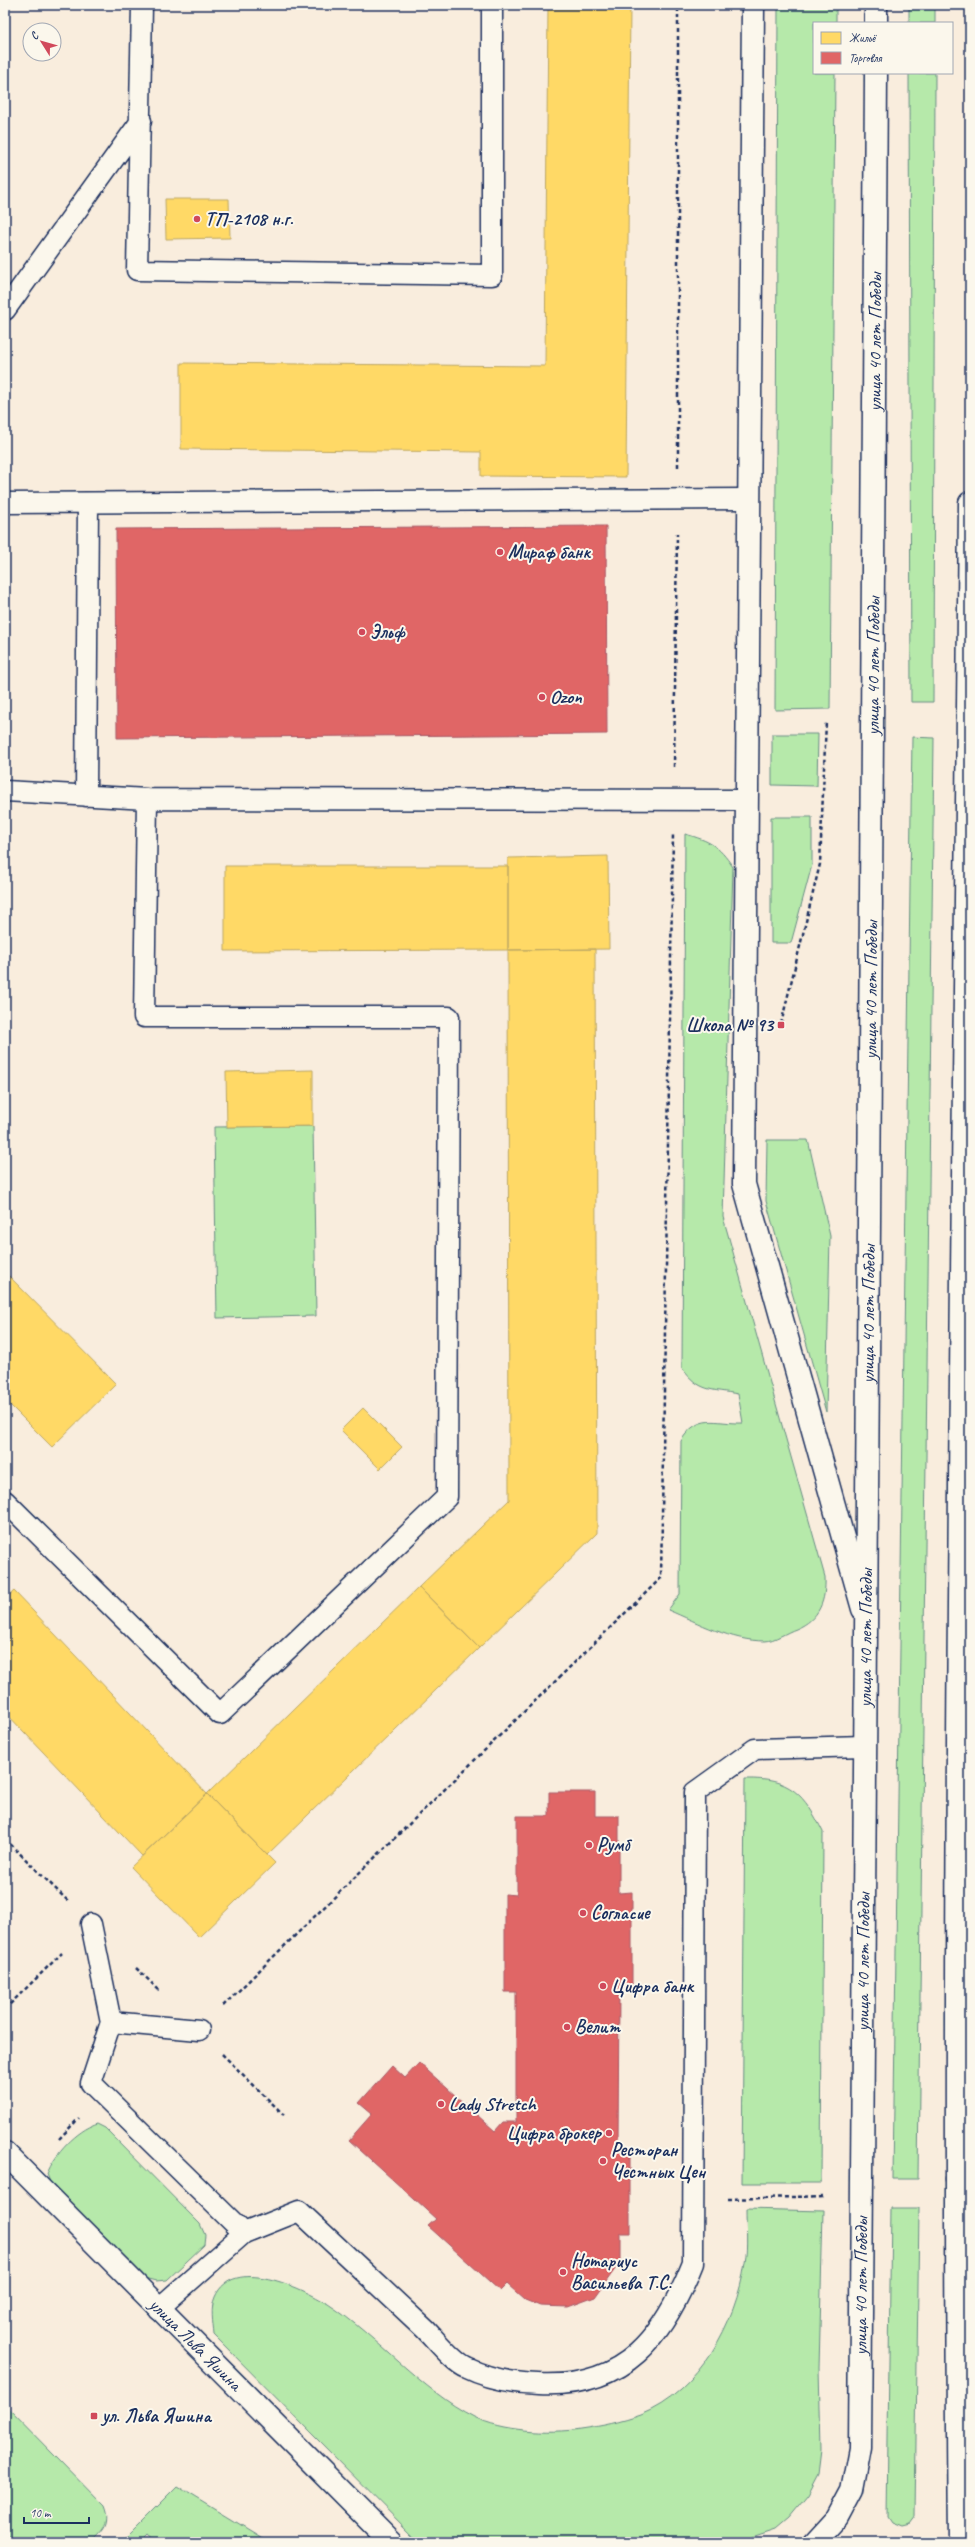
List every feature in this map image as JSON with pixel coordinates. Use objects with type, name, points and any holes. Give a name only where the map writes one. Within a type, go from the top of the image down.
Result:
[{"type":"main road","points":[[753,5],[744,1184],[865,1614]]},
{"type":"main road","points":[[876,5],[876,22]]},
{"type":"main road","name":"улица 40 лет Победы","points":[[815,2542],[836,2518],[852,2490],[860,2448],[865,1614],[874,721],[876,74]]},
{"type":"main road","points":[[959,2542],[955,2184],[956,1711],[970,503]]},
{"type":"main road","points":[[958,1583],[970,1551]]},
{"type":"main road","points":[[956,1711],[970,1746]]},
{"type":"main road","points":[[955,2184],[970,2150]]},
{"type":"main road","name":"улица Льва Яшина","points":[[6,2155],[392,2540]]},
{"type":"lane","points":[[142,5],[137,270],[492,275],[492,5]]},
{"type":"lane","points":[[5,310],[141,121]]},
{"type":"lane","points":[[5,503],[678,501],[749,499]]},
{"type":"lane","points":[[86,796],[88,503]]},
{"type":"lane","points":[[5,790],[147,799],[747,800]]},
{"type":"lane","points":[[6,1504],[220,1714],[447,1497],[449,1017],[144,1017],[147,799]]},
{"type":"lane","points":[[158,2308],[244,2233],[299,2210],[466,2368],[520,2383],[562,2385],[594,2377],[624,2366],[648,2343],[666,2321],[680,2298],[693,2263],[695,1792],[755,1749],[864,1746]]},
{"type":"lane","points":[[91,1924],[111,2022],[91,2083],[244,2233]]},
{"type":"lane","points":[[111,2022],[199,2030]]},
{"type":"path","points":[[199,2030],[662,1578],[678,501],[678,5]]},
{"type":"path","points":[[781,1025],[820,864],[826,721]]},
{"type":"path","points":[[5,1839],[91,1924],[5,2009]]},
{"type":"path","points":[[131,1963],[284,2115]]},
{"type":"path","points":[[693,2199],[861,2195]]},
{"type":"green space","points":[[778,5],[836,5],[836,22],[813,22],[813,74],[835,74],[830,709],[775,710]]},
{"type":"green space","points":[[909,5],[935,5],[935,22],[909,22]]},
{"type":"green space","points":[[909,74],[935,74],[933,702],[911,702]]},
{"type":"green space","points":[[772,734],[818,734],[817,786],[772,785]]},
{"type":"green space","points":[[912,737],[934,738],[918,2179],[893,2179]]},
{"type":"green space","points":[[771,817],[812,817],[812,865],[791,943],[771,943]]},
{"type":"green space","points":[[685,834],[713,845],[723,854],[733,867],[723,1217],[825,1577],[823,1601],[820,1608],[811,1620],[796,1629],[769,1641],[752,1640],[728,1635],[703,1626],[668,1610],[680,1594],[681,1441],[694,1426],[701,1423],[716,1421],[743,1423],[738,1394],[706,1388],[688,1376],[682,1368]]},
{"type":"green space","points":[[313,1126],[316,1316],[217,1318],[214,1127]]},
{"type":"green space","points":[[767,1140],[808,1140],[830,1236],[826,1412],[766,1201]]},
{"type":"green space","points":[[745,1779],[761,1779],[774,1782],[785,1785],[794,1791],[802,1798],[823,1832],[821,2183],[742,2183]]},
{"type":"green space","points":[[97,2124],[105,2128],[200,2224],[205,2235],[204,2245],[167,2280],[156,2281],[144,2278],[50,2182],[47,2174],[61,2151],[74,2137],[89,2127]]},
{"type":"green space","points":[[891,2208],[919,2208],[915,2516],[909,2524],[901,2526],[891,2522],[887,2516]]},
{"type":"green space","points":[[746,2209],[823,2211],[819,2368],[821,2450],[818,2474],[807,2495],[788,2518],[775,2529],[736,2542],[419,2542],[214,2335],[212,2316],[213,2301],[224,2285],[237,2278],[252,2277],[268,2279],[302,2290],[328,2304],[346,2317],[436,2393],[455,2406],[485,2422],[512,2428],[541,2431],[588,2428],[610,2424],[640,2415],[661,2404],[680,2390],[697,2373],[711,2353],[733,2309],[740,2286],[745,2263],[747,2236]]},
{"type":"green space","points":[[5,2405],[104,2506],[107,2518],[105,2526],[92,2542],[14,2542],[5,2533]]},
{"type":"green space","points":[[177,2486],[269,2542],[158,2542],[149,2534],[141,2542],[121,2542]]},
{"type":"building: Жильё","points":[[548,5],[630,5],[626,477],[481,476],[481,452],[181,449],[181,363],[545,366]]},
{"type":"building: Жильё","name":"ТП-2108 н.г.","points":[[165,199],[229,199],[230,238],[166,239]]},
{"type":"building: Жильё","points":[[608,856],[609,949],[508,950],[508,858]]},
{"type":"building: Жильё","points":[[225,866],[508,866],[508,950],[225,951]]},
{"type":"building: Жильё","points":[[595,949],[597,1533],[479,1648],[419,1587],[509,1500],[508,950]]},
{"type":"building: Жильё","points":[[313,1070],[313,1126],[227,1127],[226,1072]]},
{"type":"building: Жильё","points":[[5,1272],[116,1384],[52,1447],[5,1400]]},
{"type":"building: Жильё","points":[[363,1408],[402,1447],[380,1469],[341,1430]]},
{"type":"building: Жильё","points":[[419,1587],[479,1648],[267,1855],[207,1794]]},
{"type":"building: Жильё","points":[[14,1591],[207,1794],[142,1856],[5,1712],[5,1599]]},
{"type":"building: Жильё","points":[[207,1794],[275,1863],[199,1937],[131,1867]]},
{"type":"building: Торговля","name":"Эльф","points":[[606,526],[607,734],[117,738],[116,529]]},
{"type":"building: Торговля","name":"Велит","points":[[549,1792],[595,1792],[595,1816],[619,1816],[619,1893],[632,1892],[632,1989],[619,1989],[618,2146],[630,2147],[630,2233],[621,2233],[621,2261],[595,2297],[568,2307],[540,2306],[525,2300],[507,2284],[500,2291],[428,2226],[436,2219],[349,2140],[372,2114],[359,2103],[392,2066],[405,2078],[419,2063],[495,2131],[503,2122],[516,2122],[516,1992],[505,1992],[505,1894],[517,1895],[517,1816],[549,1816]]},
{"type":"place","name":"ТП-2108 н.г.","points":[[197,219]]},
{"type":"place","name":"Мираф банк","points":[[500,552]]},
{"type":"place","name":"Эльф","points":[[362,632]]},
{"type":"place","name":"Ozon","points":[[542,697]]},
{"type":"place","name":"Школа № 93","points":[[781,1025]]},
{"type":"place","name":"Румб","points":[[589,1845]]},
{"type":"place","name":"Согласие","points":[[583,1913]]},
{"type":"place","name":"Цифра банк","points":[[603,1986]]},
{"type":"place","name":"Велит","points":[[567,2027]]},
{"type":"place","name":"Lady Stretch","points":[[441,2104]]},
{"type":"place","name":"Цифра брокер","points":[[609,2133]]},
{"type":"place","name":"Ресторан Честных Цен","points":[[603,2161]]},
{"type":"place","name":"Нотариус Васильева Т.С.","points":[[563,2272]]},
{"type":"place","name":"ул. Льва Яшина","points":[[94,2416]]}]
